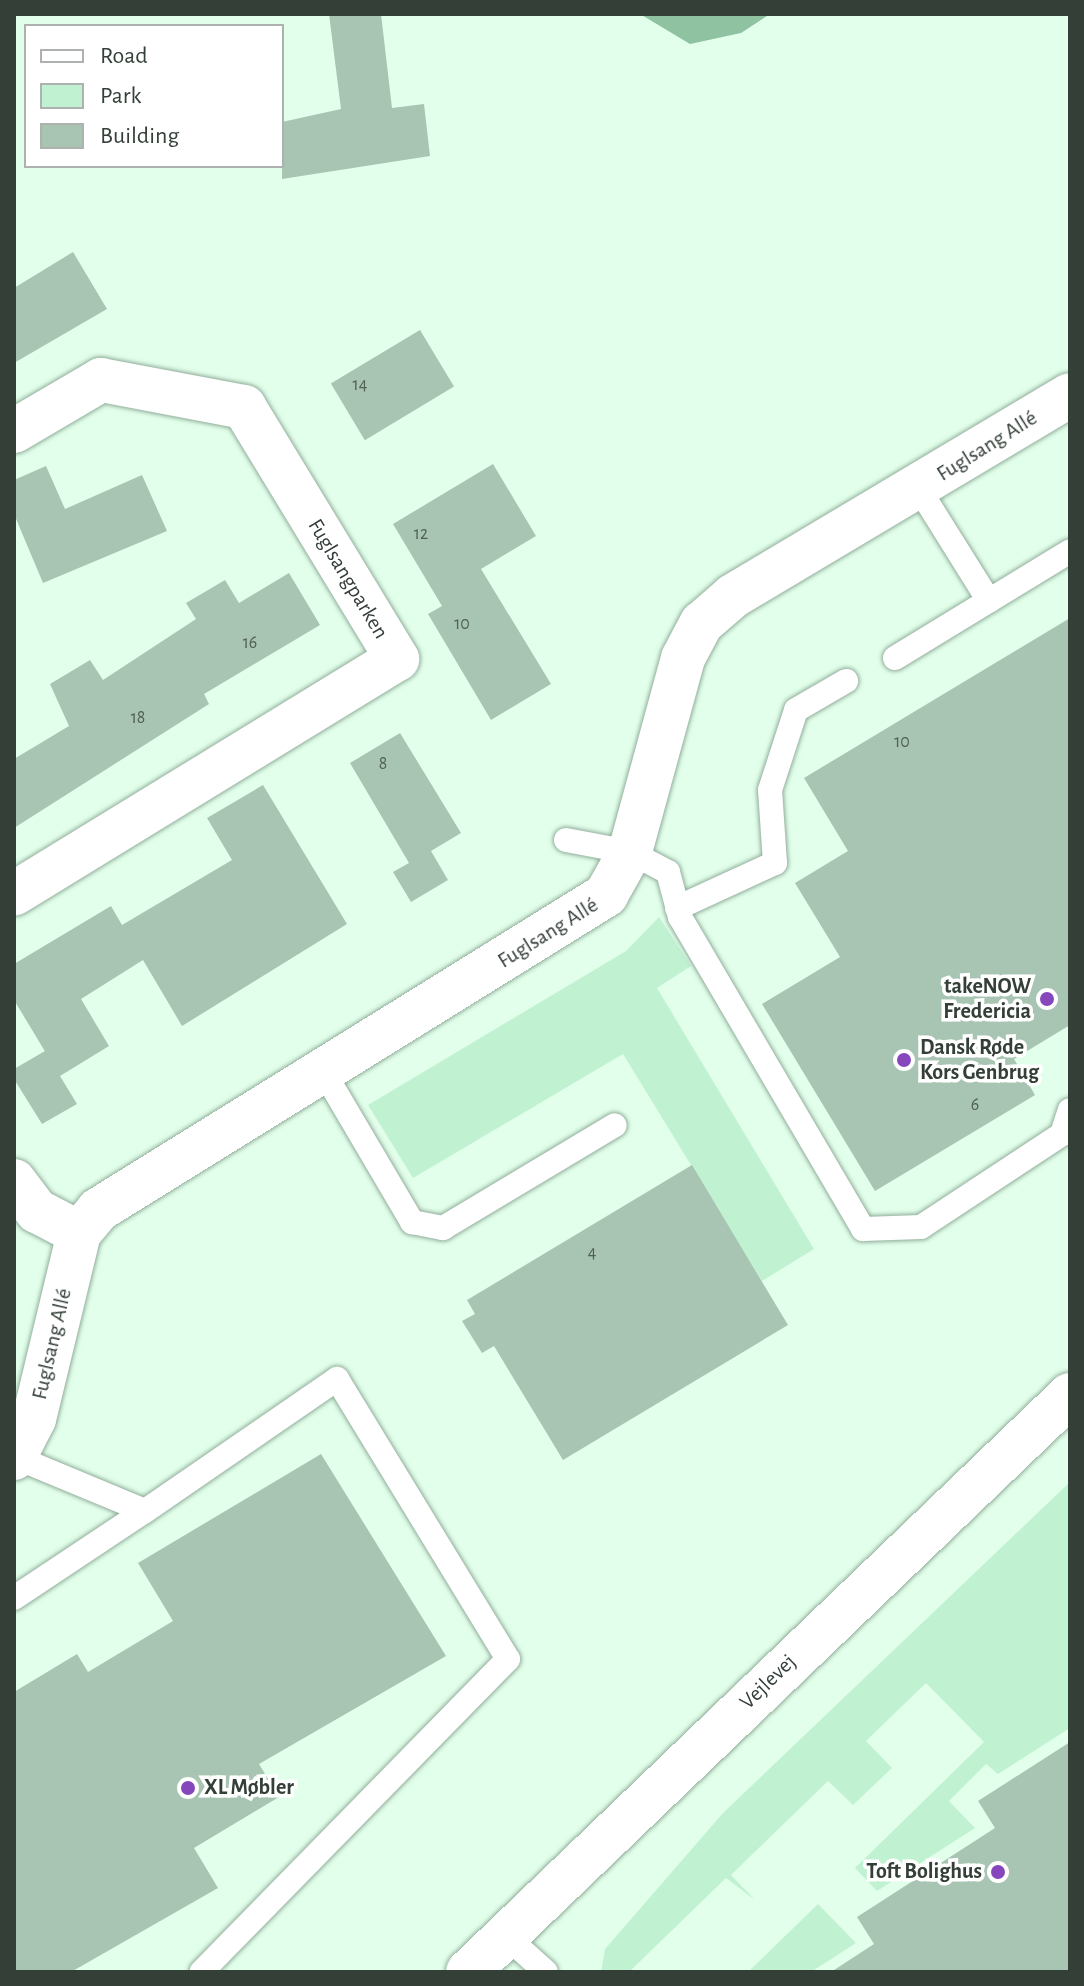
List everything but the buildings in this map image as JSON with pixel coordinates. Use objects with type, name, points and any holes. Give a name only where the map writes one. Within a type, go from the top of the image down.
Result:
[{"type":"street","name":"Fuglsangparken","points":[[14,431],[101,380],[244,407],[397,659],[14,894]]},
{"type":"street","name":"Fuglsang Allé","points":[[14,1458],[34,1419],[79,1233],[98,1210],[322,1069],[572,921],[606,895],[630,852],[683,658],[702,623],[733,596],[919,489],[1070,395]]},
{"type":"street","points":[[14,1181],[37,1211],[79,1233]]},
{"type":"street","name":"Vejlevej","points":[[468,1972],[1070,1395]]},
{"type":"lane","points":[[919,489],[989,601]]},
{"type":"lane","points":[[895,658],[1070,551]]},
{"type":"lane","points":[[677,908],[775,863],[770,790],[796,710],[846,681]]},
{"type":"lane","points":[[566,840],[630,852],[668,872],[677,908],[863,1229],[921,1227],[1062,1134],[1070,1110]]},
{"type":"lane","points":[[322,1069],[412,1222],[443,1228],[615,1125]]},
{"type":"lane","points":[[14,1598],[337,1379],[508,1659],[202,1972]]},
{"type":"lane","points":[[14,1458],[145,1511]]},
{"type":"lane","points":[[507,1937],[546,1972]]},
{"type":"green space","points":[[659,917],[691,966],[657,988],[814,1249],[762,1281],[623,1054],[413,1178],[368,1105],[626,951]]},
{"type":"green space","points":[[1070,1482],[1070,1728],[998,1774],[986,1764],[949,1801],[975,1828],[877,1891],[855,1868],[984,1742],[926,1683],[866,1741],[892,1768],[853,1805],[828,1781],[731,1875],[755,1900],[726,1878],[629,1972],[601,1972],[605,1949],[723,1813]]},
{"type":"green space","points":[[818,1904],[856,1943],[811,1972],[748,1972]]},
{"type":"shaded area","points":[[640,14],[770,14],[741,33],[690,44]]},
{"type":"place","name":"takeNOW Fredericia","points":[[1047,999]]},
{"type":"place","name":"Dansk Røde Kors Genbrug","points":[[904,1060]]},
{"type":"place","name":"XL Møbler","points":[[188,1788]]},
{"type":"place","name":"Toft Bolighus","points":[[998,1872]]}]
